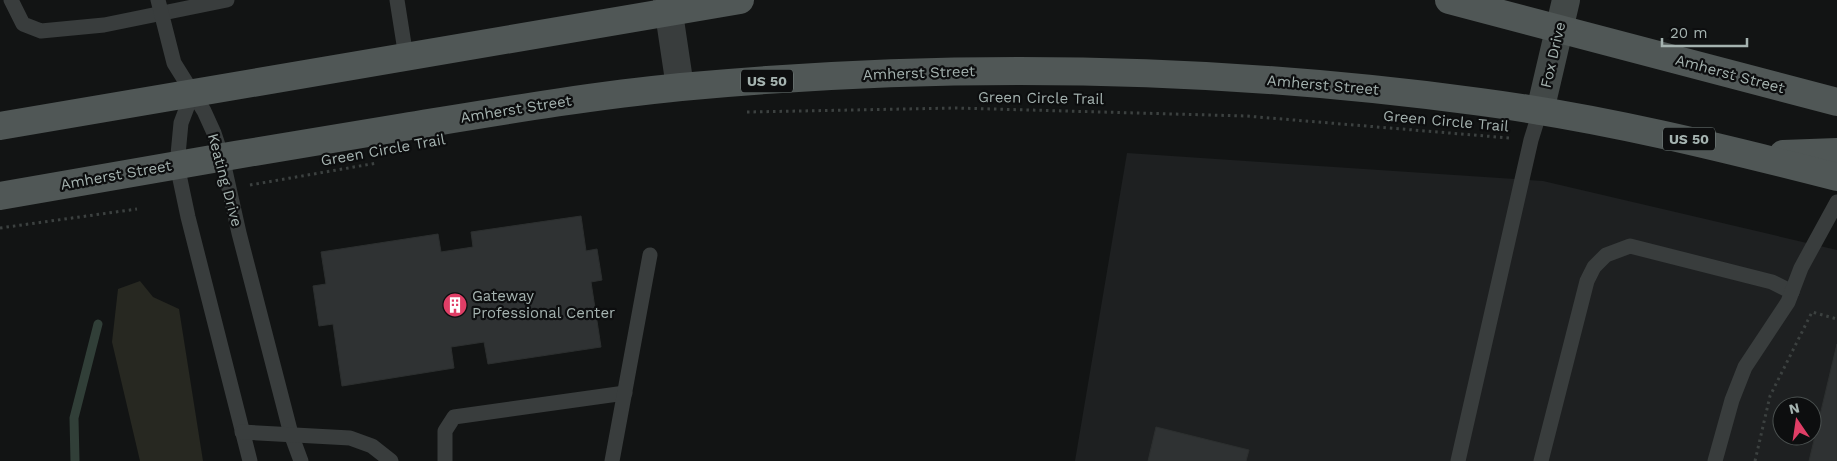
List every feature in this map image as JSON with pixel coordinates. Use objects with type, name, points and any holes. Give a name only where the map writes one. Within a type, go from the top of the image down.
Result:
[{"type":"main road","points":[[0,126],[406,57],[667,6],[740,0]]},
{"type":"main road","name":"Amherst Street","points":[[1449,0],[1837,102]]},
{"type":"main road","name":"Fox Drive","points":[[1540,111],[1566,0]]},
{"type":"main road","name":"Amherst Street","points":[[0,196],[542,104],[680,87],[863,74],[1010,70],[1168,73],[1315,82],[1482,102],[1694,140],[1837,177]]},
{"type":"main road","points":[[1751,155],[1837,152]]},
{"type":"street","points":[[667,6],[680,87]]},
{"type":"lane","points":[[11,0],[23,24],[41,31],[104,25],[160,6],[227,0]]},
{"type":"lane","points":[[397,0],[406,57]]},
{"type":"lane","name":"Keating Drive","points":[[160,6],[174,63],[214,133],[222,157],[239,233],[291,434],[301,461]]},
{"type":"lane","points":[[192,94],[181,123],[177,165],[188,217],[250,461]]},
{"type":"lane","points":[[1458,461],[1530,140],[1540,111]]},
{"type":"lane","points":[[1715,461],[1732,400],[1745,367],[1788,302],[1801,268],[1837,202]]},
{"type":"lane","points":[[1541,461],[1587,281],[1594,267],[1606,255],[1630,246],[1772,282],[1792,292]]},
{"type":"lane","points":[[612,461],[650,255]]},
{"type":"lane","points":[[445,461],[444,436],[447,426],[454,417],[625,393]]},
{"type":"lane","points":[[242,432],[350,438],[364,442],[377,449],[391,461]]},
{"type":"path","name":"Green Circle Trail","points":[[742,112],[956,108],[1236,115],[1530,140]]},
{"type":"path","name":"Green Circle Trail","points":[[249,185],[384,161]]},
{"type":"path","points":[[0,228],[137,209]]},
{"type":"path","points":[[1755,461],[1770,396],[1812,312],[1837,318]]},
{"type":"shaded area","points":[[1127,153],[1543,181],[1837,250],[1837,461],[1075,461]]},
{"type":"shaded area","points":[[140,281],[153,297],[179,309],[203,461],[140,461],[112,342],[118,289]]},
{"type":"building","name":"Gateway Professional Center","points":[[581,216],[586,251],[597,249],[602,280],[591,282],[601,347],[488,364],[484,342],[451,347],[454,368],[342,386],[333,324],[319,326],[313,286],[326,284],[321,252],[438,234],[441,252],[473,247],[471,232]]},
{"type":"building","points":[[1837,344],[1837,461],[1809,461],[1813,446],[1822,446],[1822,407]]},
{"type":"building","points":[[1156,427],[1249,450],[1246,461],[1148,461]]},
{"type":"waterway","points":[[75,461],[74,418],[98,324]]},
{"type":"place","name":"Gateway Professional Center","points":[[455,305]]}]
